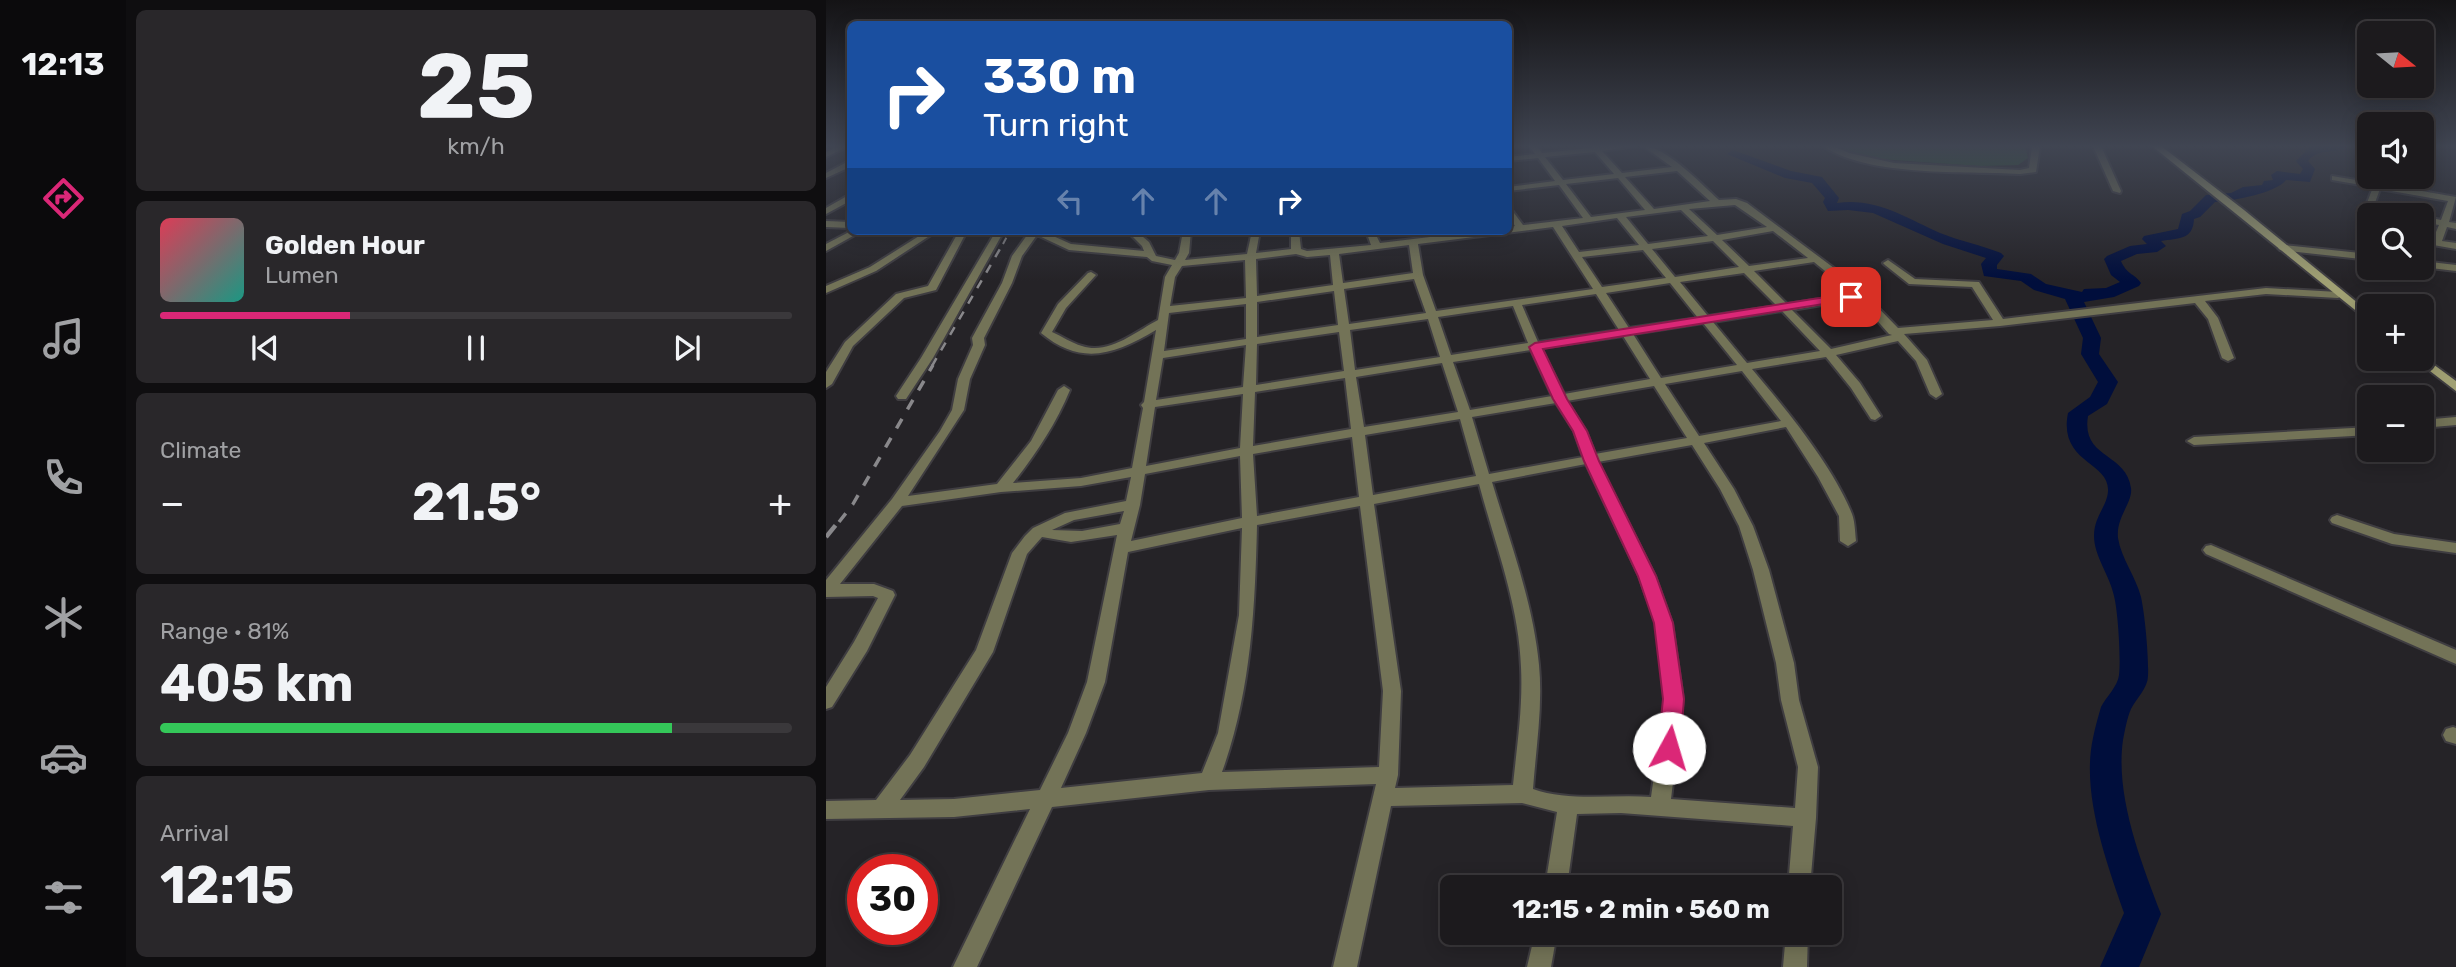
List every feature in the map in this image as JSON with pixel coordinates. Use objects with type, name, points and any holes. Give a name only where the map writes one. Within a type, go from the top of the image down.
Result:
[{"type":"street","points":[[1566,191],[1589,220]]},
{"type":"street","points":[[1635,191],[1653,212]]},
{"type":"street","points":[[1703,191],[1717,203]]},
{"type":"street","points":[[2214,191],[2357,309]]},
{"type":"street","points":[[2422,191],[2455,199],[2451,225],[2437,242]]},
{"type":"street","points":[[826,198],[847,198]]},
{"type":"street","points":[[826,211],[847,200]]},
{"type":"street","points":[[1512,230],[1717,203],[1741,203],[1818,259],[1861,296],[1921,360],[1936,394]]},
{"type":"street","points":[[1683,208],[1717,238],[1829,353],[1863,395],[1875,416]]},
{"type":"street","points":[[1512,214],[1521,229]]},
{"type":"street","points":[[1620,216],[1675,280],[1789,423],[1846,516],[1848,541]]},
{"type":"street","points":[[826,218],[830,224]]},
{"type":"street","points":[[1556,224],[1734,501],[1746,526],[1761,570],[1785,663],[1790,701],[1808,767],[1800,875]]},
{"type":"street","points":[[1577,255],[1775,228]]},
{"type":"street","points":[[826,248],[850,235]]},
{"type":"street","points":[[826,290],[895,256],[927,235]]},
{"type":"street","points":[[826,384],[849,344],[900,296],[932,288],[961,235]]},
{"type":"street","points":[[902,396],[998,235]]},
{"type":"street","points":[[826,591],[897,502],[958,410],[964,379],[979,345],[978,338],[1007,283],[1017,256],[1032,235]]},
{"type":"street","points":[[1044,235],[1069,247],[1149,254]]},
{"type":"street","points":[[1135,235],[1155,260],[1178,262],[1296,251],[1307,254],[1334,252],[1440,235]]},
{"type":"street","points":[[965,967],[1077,733],[1096,682],[1121,548],[1133,505],[1147,405],[1170,277],[1184,253],[1186,235]]},
{"type":"street","points":[[1209,781],[1227,733],[1247,615],[1250,522],[1246,451],[1252,341],[1251,256],[1255,235]]},
{"type":"street","points":[[1294,235],[1296,251]]},
{"type":"street","points":[[1372,235],[1376,246]]},
{"type":"street","points":[[1413,241],[1418,275],[1465,413],[1521,607],[1530,666],[1529,725],[1522,794]]},
{"type":"street","points":[[2434,242],[2456,246]]},
{"type":"street","points":[[2283,248],[2357,256]]},
{"type":"street","points":[[1334,252],[1392,691],[1388,775],[1345,967]]},
{"type":"street","points":[[1157,355],[1818,259]]},
{"type":"street","points":[[1888,263],[1913,282],[1975,284],[2000,323]]},
{"type":"street","points":[[2434,265],[2456,268]]},
{"type":"street","points":[[826,278],[861,274]]},
{"type":"street","points":[[1091,275],[1062,306],[1046,333],[1067,344],[1096,352],[1112,348],[1165,316],[1418,275]]},
{"type":"street","points":[[897,502],[1001,488],[1081,482],[1465,413],[1829,353],[1896,335],[2071,312],[2266,291],[2339,295]]},
{"type":"street","points":[[1147,405],[1861,296]]},
{"type":"street","points":[[2197,300],[2213,318],[2228,358]]},
{"type":"street","points":[[1516,302],[1535,347],[1560,399],[1580,431],[1591,461],[1647,576],[1664,623],[1674,699],[1660,807]]},
{"type":"street","points":[[2434,369],[2456,387]]},
{"type":"street","points":[[1001,488],[1051,423],[1064,390]]},
{"type":"street","points":[[2434,423],[2456,421]]},
{"type":"street","points":[[1121,548],[1483,478],[1591,461],[1789,423]]},
{"type":"street","points":[[2194,441],[2357,432]]},
{"type":"street","points":[[882,808],[917,761],[984,652],[1020,553],[1038,531],[1055,519],[1133,505]]},
{"type":"street","points":[[2337,520],[2392,538],[2456,548]]},
{"type":"street","points":[[1038,531],[1056,538],[1126,528]]},
{"type":"street","points":[[2211,550],[2456,657]]},
{"type":"street","points":[[826,591],[874,590],[887,595],[861,646],[826,702]]},
{"type":"street","points":[[826,810],[954,808],[1209,781],[1388,775]]},
{"type":"street","points":[[1383,797],[1522,794],[1538,800],[1568,805],[1621,804],[1806,818]]},
{"type":"street","points":[[1558,875],[1568,805]]},
{"type":"street","points":[[1539,967],[1544,945]]},
{"type":"street","points":[[1794,967],[1796,945]]},
{"type":"waterway","points":[[1826,191],[1832,198],[1830,202],[1833,208],[1848,205],[1877,210],[1934,236],[1996,256],[1989,264],[1990,273],[2025,277],[2040,287],[2072,296]]},
{"type":"waterway","points":[[2072,296],[2088,298],[2090,293],[2108,293],[2133,283],[2119,275],[2112,259],[2135,249],[2152,249],[2158,246],[2149,239],[2183,233],[2186,230],[2187,217],[2195,214],[2211,198],[2234,197],[2246,191]]},
{"type":"waterway","points":[[2072,296],[2092,338],[2090,354],[2108,382],[2101,392],[2100,400],[2078,413],[2076,423],[2084,448],[2114,470],[2120,489],[2118,499],[2107,518],[2106,539],[2128,597],[2134,679],[2116,708],[2108,738],[2104,773],[2124,862],[2143,914],[2119,967]]},
{"type":"railway","points":[[1003,244],[1008,235]]},
{"type":"railway","points":[[932,366],[1004,242]]},
{"type":"railway","points":[[839,522],[853,504],[933,365]]},
{"type":"railway","points":[[826,537],[840,520]]},
{"type":"route","points":[[1669,748],[1674,699],[1664,623],[1647,576],[1591,461],[1580,431],[1560,399],[1535,347],[1704,318],[1851,297]]}]
